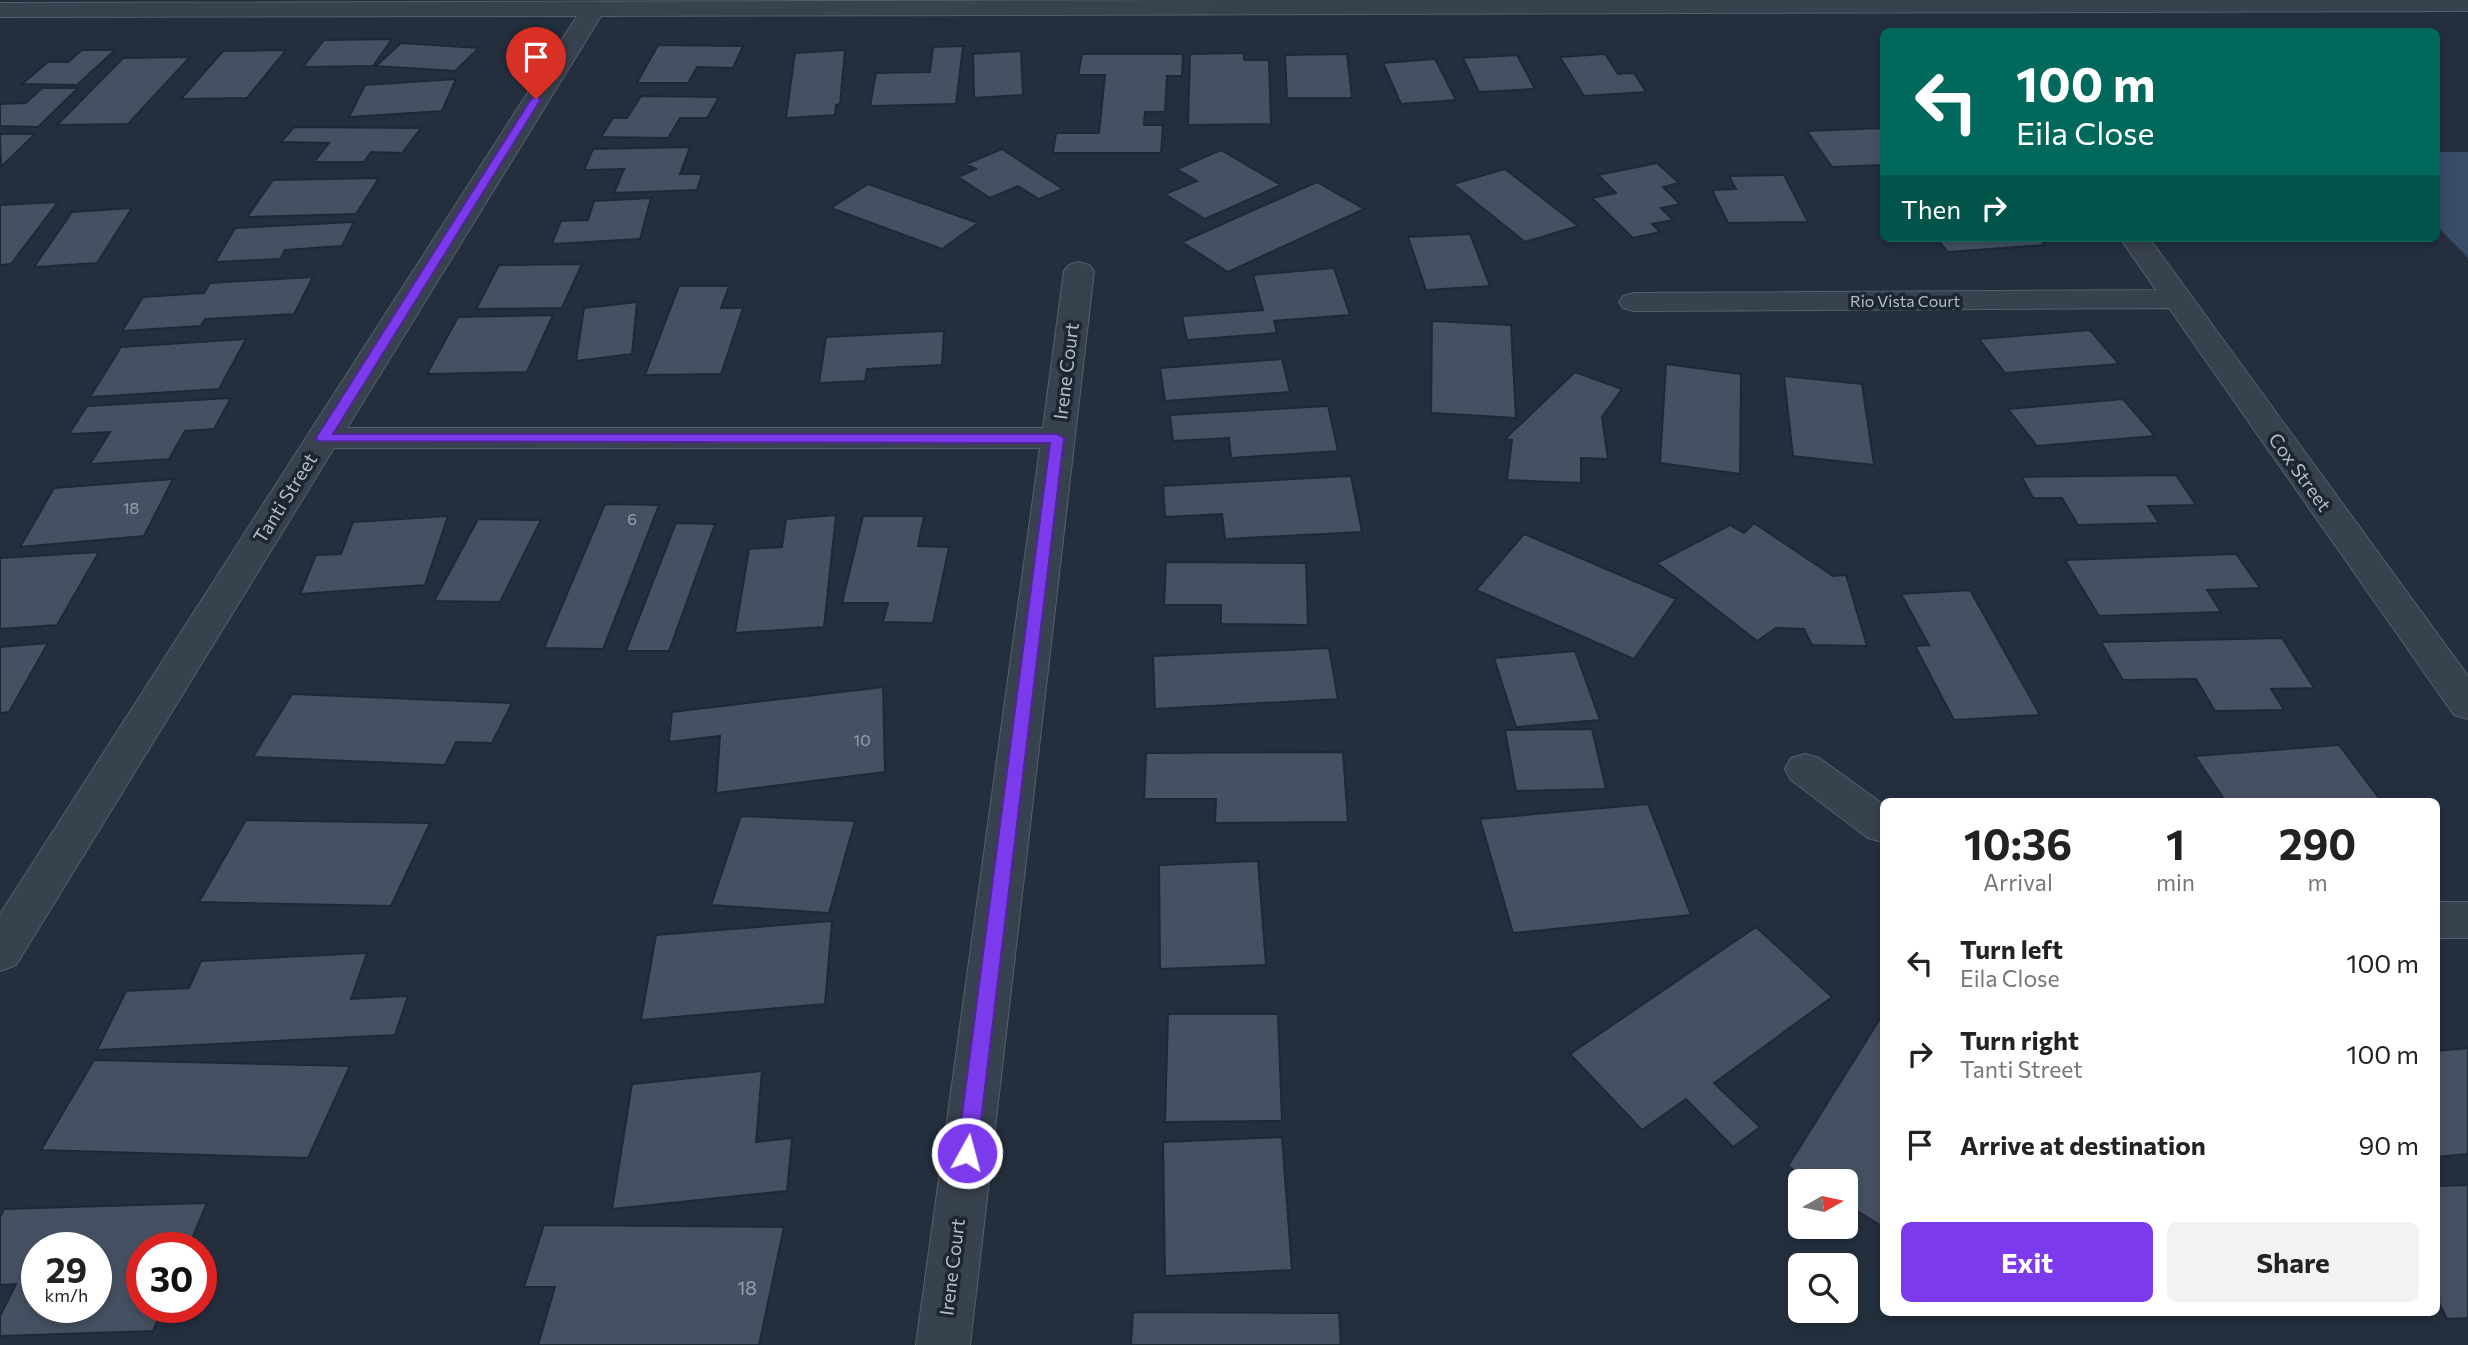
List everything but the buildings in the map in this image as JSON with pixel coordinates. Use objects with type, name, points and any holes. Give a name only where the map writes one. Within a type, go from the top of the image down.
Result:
[{"type":"street","points":[[0,10],[593,9],[970,4],[1789,4],[1972,7],[2459,2]]},
{"type":"street","points":[[1972,7],[1988,28]]},
{"type":"street","name":"Tanti Street","points":[[0,952],[593,9]]},
{"type":"street","name":"Cox Street","points":[[2137,242],[2468,705]]},
{"type":"street","name":"Irene Court","points":[[943,1345],[1079,271]]},
{"type":"street","name":"Rio Vista Court","points":[[1634,302],[2176,299]]},
{"type":"street","points":[[323,438],[1057,438]]},
{"type":"street","points":[[1805,769],[1880,824]]},
{"type":"street","points":[[2440,920],[2468,920]]},
{"type":"water","points":[[2440,152],[2468,152],[2468,258],[2440,229]]},
{"type":"route","points":[[536,99],[323,438],[1057,438],[967,1153]]}]
